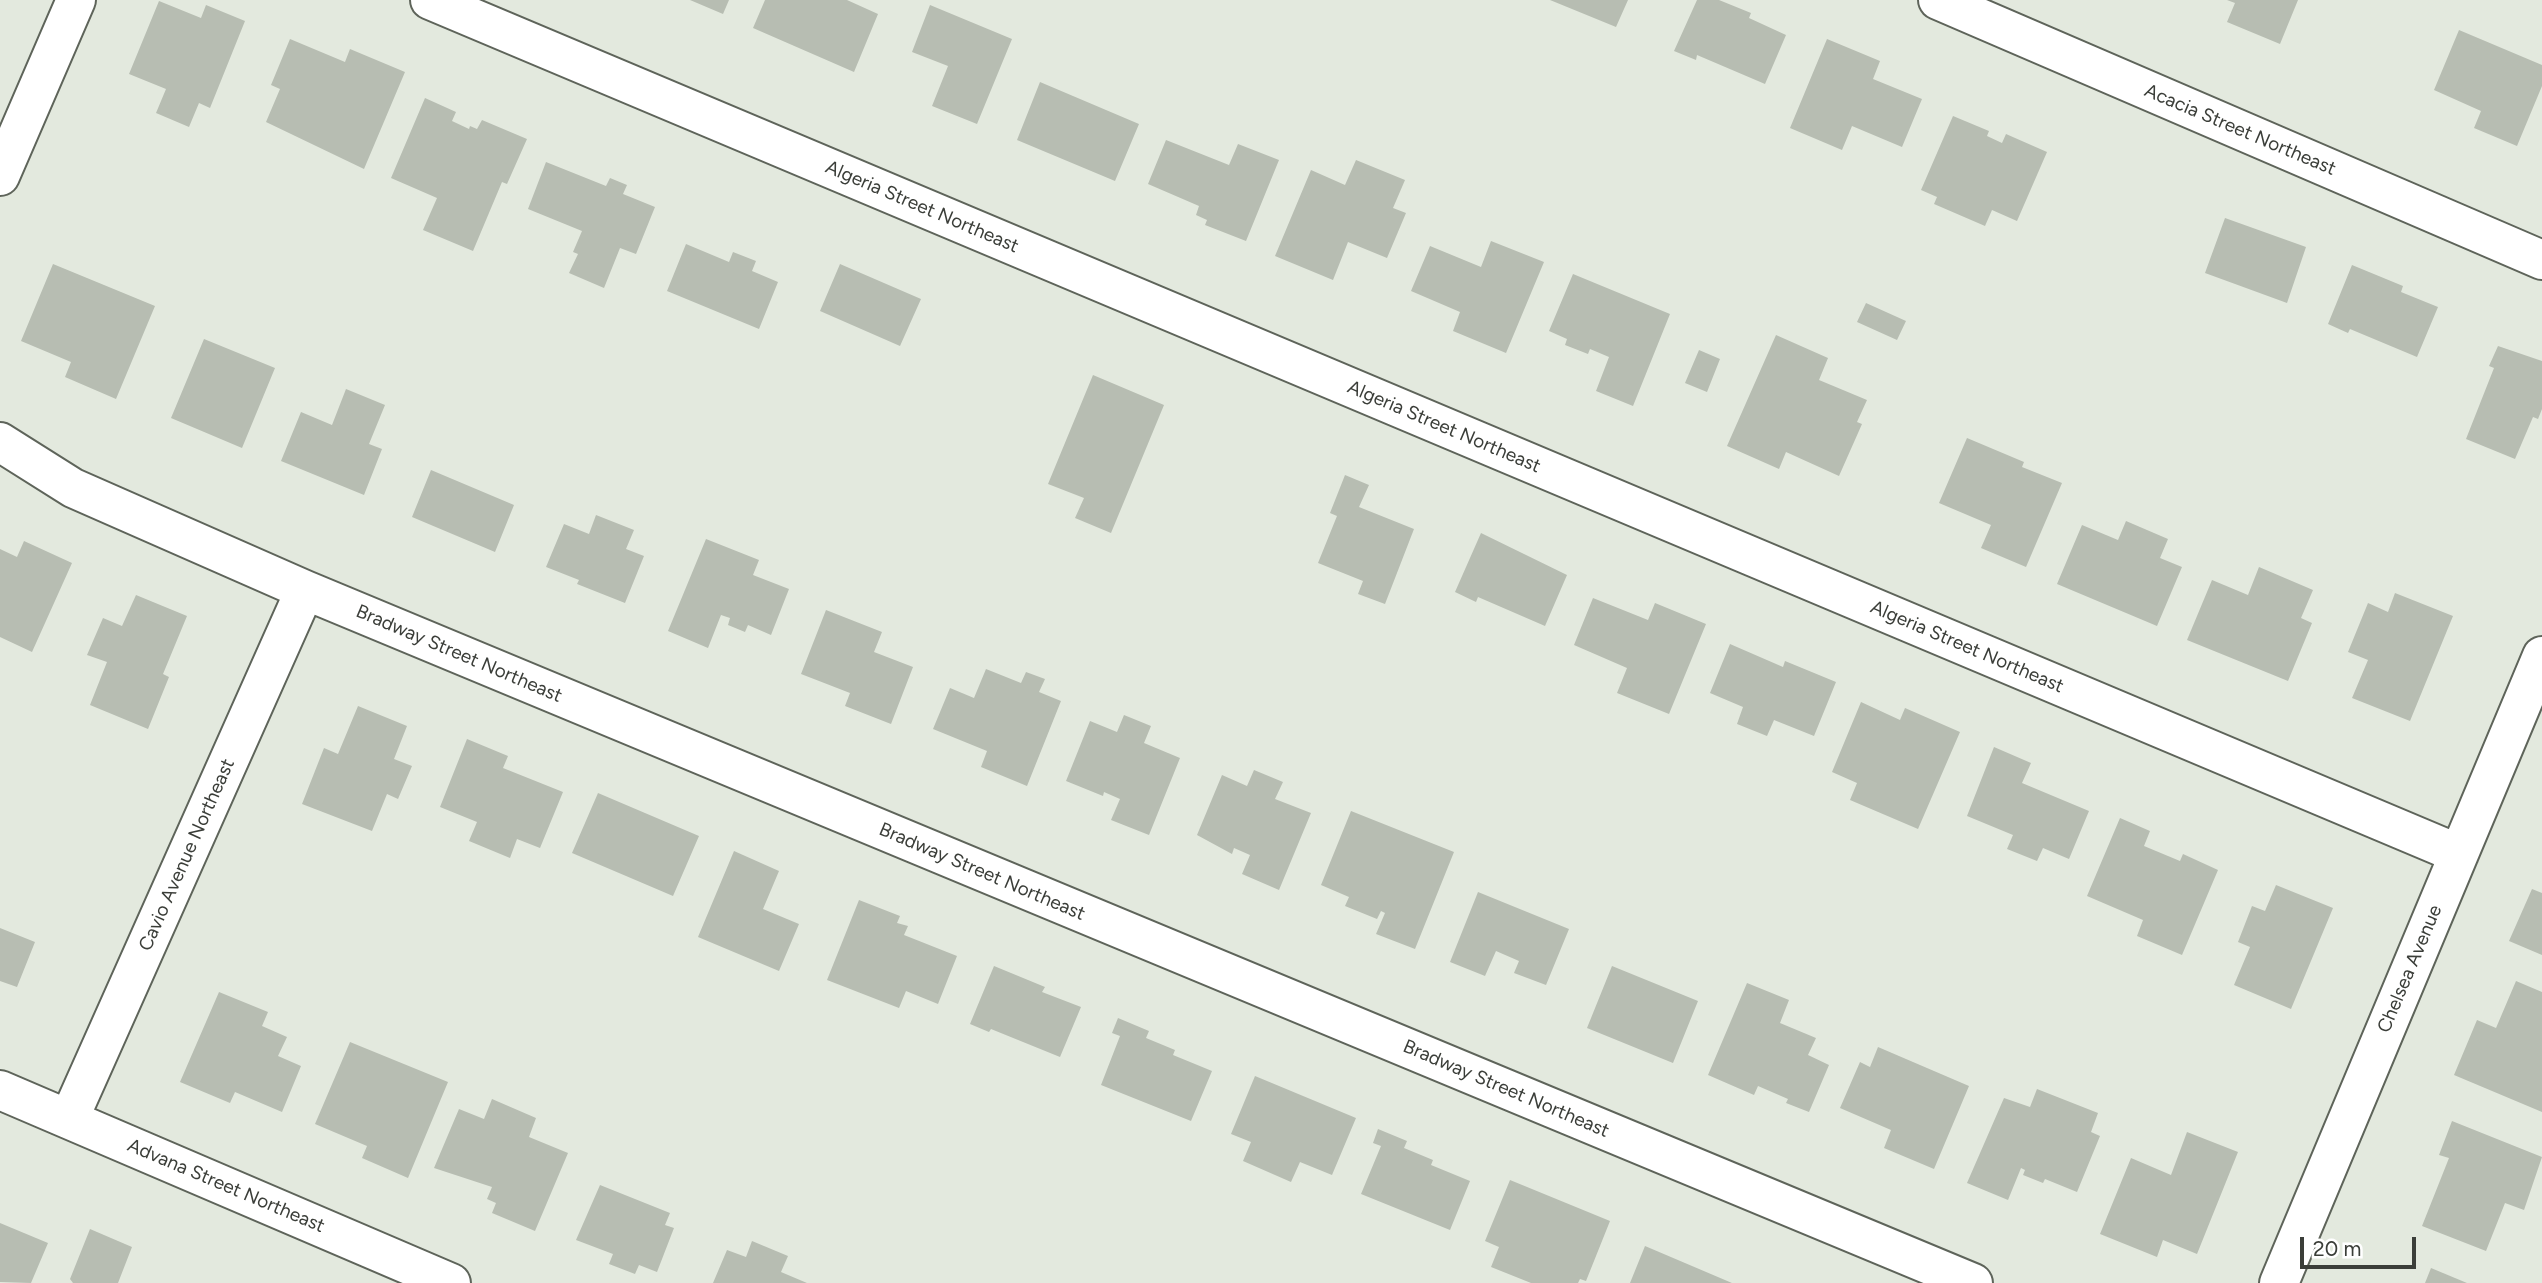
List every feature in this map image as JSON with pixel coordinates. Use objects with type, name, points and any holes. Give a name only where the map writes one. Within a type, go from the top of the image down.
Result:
[{"type":"street","points":[[0,176],[75,0]]},
{"type":"street","name":"Algeria Street Northeast","points":[[430,0],[2459,854]]},
{"type":"street","name":"Acacia Street Northeast","points":[[1938,0],[2542,260]]},
{"type":"street","name":"Bradway Street Northeast","points":[[0,442],[74,488],[305,590],[1973,1283]]},
{"type":"street","name":"Cavio Avenue Northeast","points":[[69,1119],[305,590]]},
{"type":"street","name":"Chelsea Avenue","points":[[2279,1283],[2542,656]]},
{"type":"street","name":"Advana Street Northeast","points":[[0,1090],[451,1283]]},
{"type":"building","points":[[690,0],[729,0],[723,14]]},
{"type":"building","points":[[765,0],[847,0],[878,14],[854,72],[753,28]]},
{"type":"building","points":[[1550,0],[1628,0],[1616,27]]},
{"type":"building","points":[[1697,0],[1719,0],[1751,13],[1749,18],[1786,35],[1765,84],[1697,55],[1696,60],[1674,51]]},
{"type":"building","points":[[2227,0],[2298,0],[2280,44],[2227,22],[2235,3]]},
{"type":"building","points":[[159,1],[201,18],[206,5],[245,21],[210,108],[199,103],[189,127],[156,113],[166,89],[129,74]]},
{"type":"building","points":[[930,5],[1012,39],[977,124],[932,106],[948,66],[912,52]]},
{"type":"building","points":[[2459,30],[2542,65],[2542,86],[2517,146],[2474,128],[2481,111],[2434,90]]},
{"type":"building","points":[[290,39],[345,62],[350,49],[405,72],[364,169],[266,122],[280,89],[271,85]]},
{"type":"building","points":[[1827,39],[1880,61],[1873,79],[1922,99],[1902,147],[1852,126],[1842,150],[1790,128]]},
{"type":"building","points":[[1040,82],[1139,124],[1115,181],[1017,140]]},
{"type":"building","points":[[425,98],[456,112],[452,121],[469,129],[470,126],[477,129],[482,120],[527,139],[507,184],[502,182],[473,251],[423,230],[437,198],[391,178]]},
{"type":"building","points":[[1953,116],[1989,131],[1987,136],[2002,143],[2006,134],[2047,152],[2017,221],[1992,210],[1985,226],[1934,204],[1937,197],[1921,190]]},
{"type":"building","points":[[1166,140],[1229,165],[1238,144],[1279,160],[1246,241],[1205,225],[1207,220],[1196,215],[1199,206],[1148,184]]},
{"type":"building","points":[[1356,160],[1405,180],[1393,208],[1406,213],[1387,258],[1348,242],[1333,280],[1275,256],[1311,170],[1345,185]]},
{"type":"building","points":[[546,162],[606,186],[610,178],[627,185],[623,194],[655,207],[636,254],[620,248],[604,288],[569,273],[578,254],[573,252],[582,231],[528,209]]},
{"type":"building","points":[[2225,218],[2306,247],[2287,303],[2205,273]]},
{"type":"building","points":[[1491,241],[1544,262],[1506,353],[1453,331],[1460,312],[1411,291],[1430,246],[1481,267]]},
{"type":"building","points":[[686,244],[729,262],[733,252],[756,261],[752,271],[778,282],[759,329],[667,291]]},
{"type":"building","points":[[53,264],[155,306],[116,399],[65,377],[71,362],[21,341]]},
{"type":"building","points":[[840,264],[921,299],[900,346],[820,311]]},
{"type":"building","points":[[2352,265],[2403,286],[2401,292],[2438,307],[2417,357],[2350,329],[2348,333],[2328,324]]},
{"type":"building","points":[[1573,274],[1670,314],[1633,406],[1596,391],[1609,357],[1590,349],[1588,354],[1565,345],[1567,339],[1549,331]]},
{"type":"building","points":[[1866,303],[1906,321],[1897,340],[1857,322]]},
{"type":"building","points":[[1776,335],[1828,358],[1819,380],[1867,400],[1857,422],[1862,424],[1839,476],[1786,452],[1779,469],[1727,446]]},
{"type":"building","points":[[204,339],[275,368],[242,448],[171,418]]},
{"type":"building","points":[[2498,346],[2542,361],[2542,409],[2538,419],[2533,417],[2515,459],[2466,439],[2494,368],[2489,366]]},
{"type":"building","points":[[1699,350],[1720,359],[1707,392],[1685,383]]},
{"type":"building","points":[[1093,375],[1164,405],[1111,533],[1075,518],[1084,498],[1048,484]]},
{"type":"building","points":[[346,389],[385,405],[369,444],[382,449],[364,495],[281,461],[301,412],[332,425]]},
{"type":"building","points":[[1967,438],[2024,462],[2022,467],[2062,483],[2026,567],[1981,548],[1991,525],[1939,503]]},
{"type":"building","points":[[431,470],[514,505],[495,552],[412,517]]},
{"type":"building","points":[[1345,475],[1369,485],[1359,507],[1414,529],[1385,604],[1358,594],[1363,581],[1318,563],[1337,516],[1330,513]]},
{"type":"building","points":[[596,515],[634,530],[626,549],[644,556],[625,603],[577,584],[579,580],[546,567],[564,524],[589,534]]},
{"type":"building","points":[[2126,521],[2168,539],[2160,558],[2182,567],[2157,626],[2057,584],[2082,525],[2118,540]]},
{"type":"building","points":[[1481,533],[1567,575],[1545,626],[1478,597],[1476,602],[1455,592]]},
{"type":"building","points":[[706,539],[759,560],[753,575],[789,589],[771,635],[748,625],[745,632],[728,625],[730,618],[721,615],[708,648],[668,631]]},
{"type":"building","points":[[24,541],[72,563],[32,652],[0,637],[0,549],[17,557]]},
{"type":"building","points":[[2259,567],[2313,590],[2301,618],[2312,623],[2288,681],[2187,640],[2212,580],[2248,595]]},
{"type":"building","points":[[2395,593],[2453,616],[2410,721],[2352,698],[2368,660],[2348,652],[2368,603],[2388,612]]},
{"type":"building","points":[[136,595],[187,616],[163,674],[169,677],[148,729],[90,705],[107,662],[87,655],[103,618],[122,626]]},
{"type":"building","points":[[1593,598],[1648,620],[1655,603],[1706,624],[1669,714],[1617,693],[1627,668],[1574,645]]},
{"type":"building","points":[[826,610],[882,632],[874,652],[913,667],[891,724],[845,706],[850,693],[801,674]]},
{"type":"building","points":[[1730,644],[1783,667],[1785,661],[1836,682],[1814,736],[1774,720],[1767,736],[1737,724],[1743,707],[1710,693]]},
{"type":"building","points":[[986,669],[1021,683],[1026,672],[1045,679],[1039,692],[1061,701],[1027,786],[981,767],[987,751],[933,729],[950,688],[974,698]]},
{"type":"building","points":[[1861,702],[1900,720],[1905,708],[1960,732],[1918,829],[1850,800],[1857,783],[1832,772]]},
{"type":"building","points":[[358,706],[407,726],[394,759],[412,766],[398,799],[387,794],[372,831],[302,804],[324,748],[338,754]]},
{"type":"building","points":[[1124,715],[1151,726],[1144,743],[1180,758],[1149,835],[1111,820],[1120,799],[1104,792],[1103,796],[1066,781],[1090,721],[1117,732]]},
{"type":"building","points":[[467,739],[508,756],[503,768],[563,792],[540,848],[517,839],[510,858],[469,841],[477,822],[440,807]]},
{"type":"building","points":[[1994,747],[2031,763],[2022,783],[2089,811],[2069,859],[2043,848],[2037,861],[2007,849],[2013,835],[1967,816]]},
{"type":"building","points":[[1254,770],[1283,782],[1275,799],[1311,813],[1279,890],[1242,874],[1250,855],[1234,848],[1232,854],[1197,835],[1222,775],[1247,786]]},
{"type":"building","points":[[598,793],[699,836],[673,896],[572,853]]},
{"type":"building","points":[[1351,811],[1454,852],[1415,949],[1376,934],[1385,913],[1381,911],[1377,919],[1345,906],[1349,897],[1321,885]]},
{"type":"building","points":[[2120,818],[2150,831],[2144,846],[2180,861],[2183,854],[2218,870],[2182,955],[2137,936],[2143,920],[2087,896]]},
{"type":"building","points":[[734,851],[779,871],[763,909],[799,924],[779,971],[698,937]]},
{"type":"building","points":[[2276,885],[2333,908],[2291,1009],[2234,985],[2250,947],[2238,942],[2252,906],[2265,911]]},
{"type":"building","points":[[2532,889],[2542,893],[2542,955],[2509,941]]},
{"type":"building","points":[[1478,892],[1569,929],[1546,985],[1514,973],[1519,961],[1496,951],[1485,976],[1450,962]]},
{"type":"building","points":[[859,900],[900,916],[897,923],[908,926],[904,935],[957,956],[938,1004],[906,991],[899,1008],[827,980]]},
{"type":"building","points":[[0,928],[35,942],[17,987],[0,981]]},
{"type":"building","points":[[994,966],[1045,987],[1042,992],[1081,1007],[1060,1057],[991,1029],[989,1032],[970,1024]]},
{"type":"building","points":[[1612,966],[1698,1001],[1673,1063],[1587,1028]]},
{"type":"building","points":[[2516,981],[2542,992],[2542,1112],[2454,1075],[2477,1020],[2496,1028]]},
{"type":"building","points":[[1747,983],[1789,1000],[1780,1023],[1816,1038],[1808,1055],[1829,1065],[1809,1112],[1786,1103],[1788,1099],[1758,1086],[1754,1095],[1708,1075]]},
{"type":"building","points":[[219,992],[268,1012],[262,1026],[287,1037],[278,1056],[301,1066],[282,1112],[235,1092],[230,1103],[180,1082]]},
{"type":"building","points":[[1118,1018],[1149,1031],[1146,1038],[1175,1050],[1173,1055],[1212,1071],[1191,1121],[1101,1085],[1120,1036],[1112,1033]]},
{"type":"building","points":[[350,1042],[448,1082],[408,1178],[362,1158],[367,1146],[315,1124]]},
{"type":"building","points":[[1878,1047],[1969,1086],[1934,1169],[1884,1148],[1891,1130],[1840,1108],[1860,1062],[1870,1067]]},
{"type":"building","points":[[1255,1076],[1356,1118],[1332,1175],[1300,1162],[1291,1182],[1243,1161],[1251,1142],[1231,1134]]},
{"type":"building","points":[[2037,1089],[2098,1113],[2091,1132],[2100,1136],[2077,1192],[2045,1179],[2043,1183],[2023,1175],[2025,1170],[2021,1168],[2008,1200],[1967,1183],[2004,1098],[2030,1107]]},
{"type":"building","points":[[492,1099],[536,1118],[529,1137],[568,1153],[535,1231],[492,1213],[496,1203],[487,1199],[492,1187],[434,1168],[459,1109],[484,1119]]},
{"type":"building","points":[[2452,1121],[2542,1157],[2524,1210],[2505,1203],[2486,1251],[2422,1226],[2449,1158],[2439,1155]]},
{"type":"building","points":[[1378,1129],[1407,1141],[1404,1148],[1433,1160],[1431,1165],[1470,1181],[1450,1230],[1361,1194],[1381,1146],[1373,1143]]},
{"type":"building","points":[[2187,1132],[2238,1152],[2197,1254],[2163,1240],[2157,1257],[2100,1234],[2131,1158],[2171,1175]]},
{"type":"building","points":[[1510,1180],[1610,1221],[1586,1281],[1580,1279],[1578,1283],[1531,1283],[1491,1267],[1499,1247],[1485,1241]]},
{"type":"building","points":[[600,1185],[670,1213],[665,1225],[674,1228],[657,1272],[639,1265],[635,1274],[609,1264],[613,1254],[576,1240]]},
{"type":"building","points":[[0,1223],[48,1243],[31,1283],[0,1282]]},
{"type":"building","points":[[90,1229],[132,1247],[118,1283],[73,1283],[70,1279]]},
{"type":"building","points":[[752,1241],[788,1256],[781,1272],[807,1283],[713,1283],[727,1250],[746,1257]]},
{"type":"building","points":[[1645,1246],[1732,1283],[1630,1283]]},
{"type":"building","points":[[2431,1268],[2467,1283],[2425,1283]]}]
